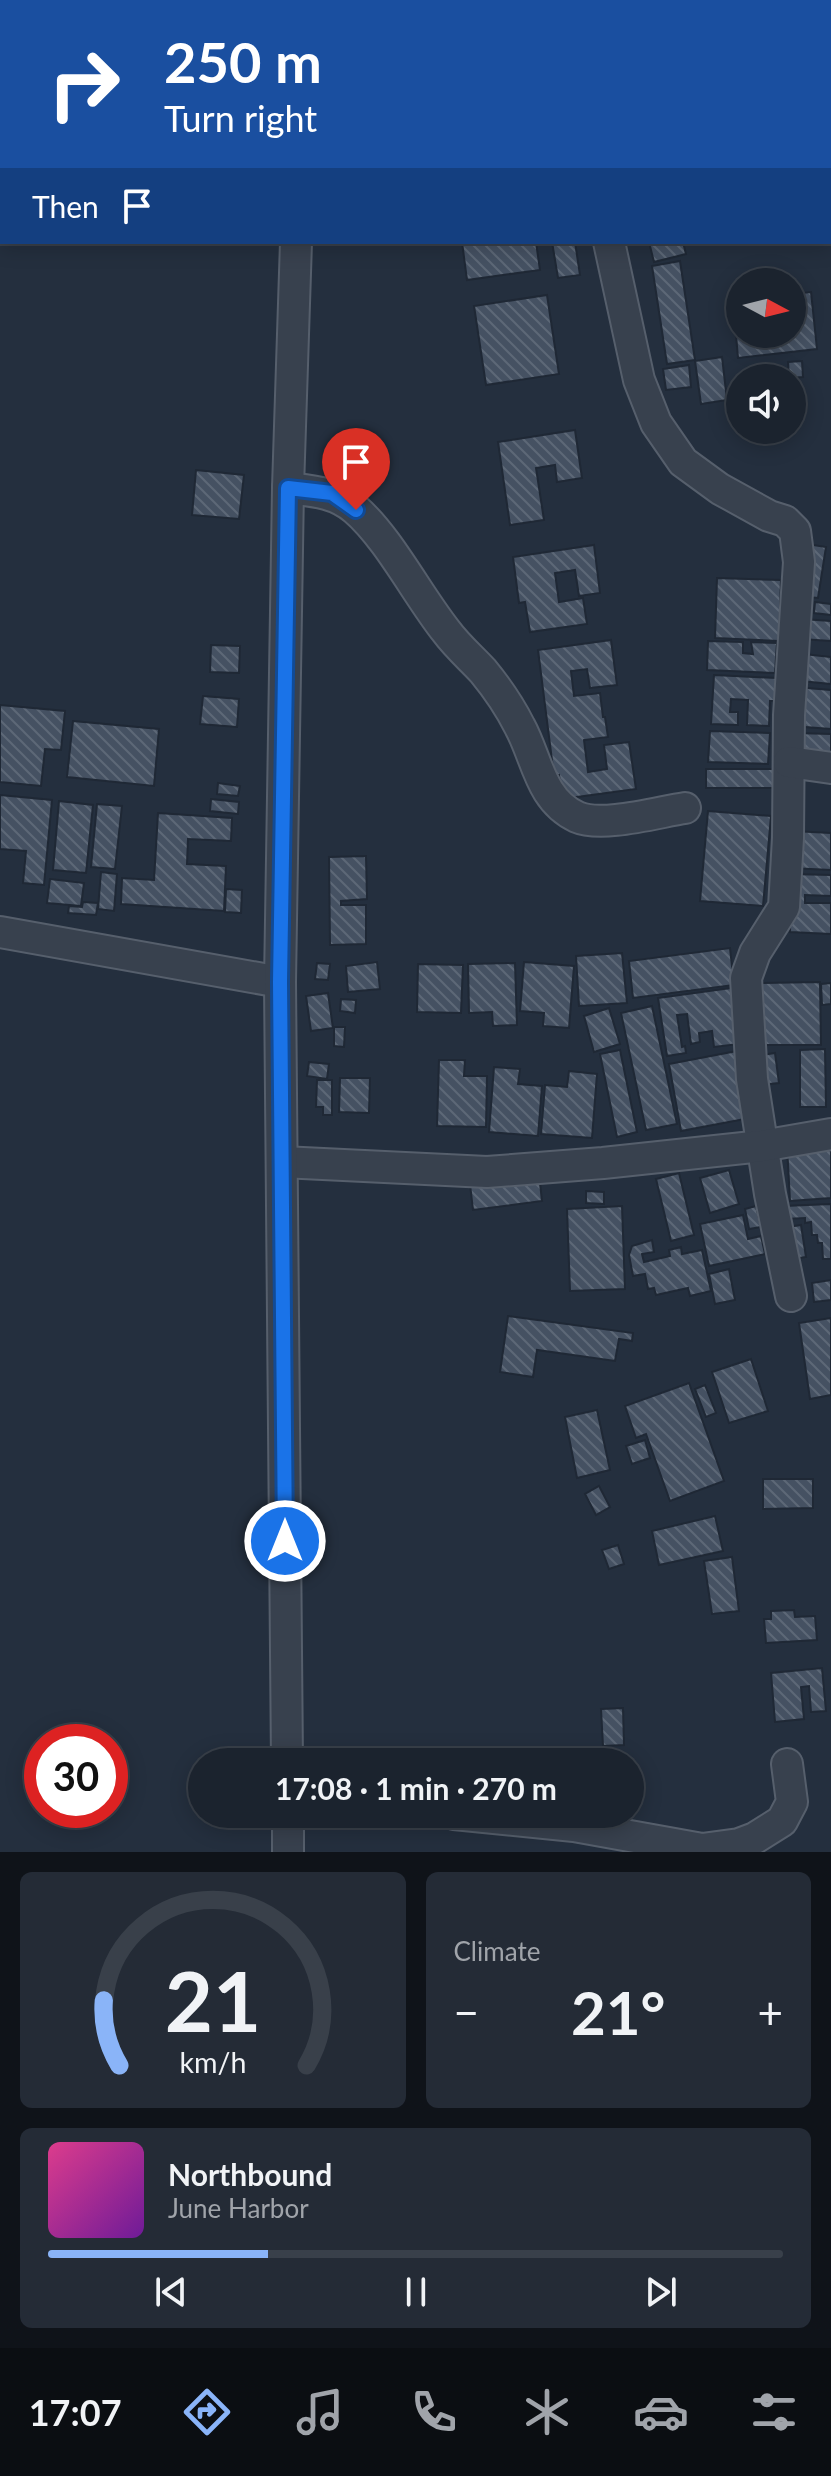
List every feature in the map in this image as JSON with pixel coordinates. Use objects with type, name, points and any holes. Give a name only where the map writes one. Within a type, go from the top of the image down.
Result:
[{"type":"street","points":[[287,1748],[280,982],[288,488],[296,244]]},
{"type":"street","points":[[609,244],[639,380],[656,423],[683,462],[720,489],[769,516],[785,521],[795,531],[799,562],[789,715],[784,907],[755,953],[746,978],[752,1079],[791,1296]]},
{"type":"street","points":[[288,488],[332,493],[356,510],[383,542],[447,633],[484,672],[503,698],[522,729],[536,770],[554,801],[577,817],[598,821],[685,808]]},
{"type":"street","points":[[789,762],[831,768]]},
{"type":"street","points":[[0,932],[280,982]]},
{"type":"street","points":[[282,1162],[487,1172],[762,1146],[831,1134]]},
{"type":"street","points":[[585,1828],[702,1849],[739,1844],[782,1821],[792,1802],[787,1764]]},
{"type":"street","points":[[288,1828],[288,1852]]},
{"type":"building","points":[[462,244],[536,244],[540,270],[467,280]]},
{"type":"building","points":[[552,244],[575,244],[580,275],[558,278]]},
{"type":"building","points":[[650,244],[684,244],[686,254],[654,262]]},
{"type":"building","points":[[680,261],[695,360],[667,364],[652,266]]},
{"type":"building","points":[[811,292],[817,349],[738,358],[737,348],[806,348],[806,293]]},
{"type":"building","points":[[547,295],[559,374],[486,385],[474,306]]},
{"type":"building","points":[[722,357],[726,400],[701,404],[695,361]]},
{"type":"building","points":[[689,365],[691,387],[666,390],[663,369]]},
{"type":"building","points":[[575,430],[582,478],[557,482],[555,465],[536,468],[544,520],[510,525],[498,442]]},
{"type":"building","points":[[196,470],[244,475],[239,519],[192,515]]},
{"type":"building","points":[[807,544],[826,547],[818,598],[799,596]]},
{"type":"building","points":[[594,545],[600,593],[579,596],[575,570],[555,573],[559,602],[583,598],[587,624],[530,632],[525,602],[519,603],[513,557]]},
{"type":"building","points":[[717,578],[781,580],[779,641],[715,638]]},
{"type":"building","points":[[815,602],[831,604],[831,615],[814,613]]},
{"type":"building","points":[[802,619],[831,621],[831,641],[801,639]]},
{"type":"building","points":[[611,640],[617,685],[590,688],[587,669],[571,671],[574,696],[600,693],[605,717],[608,737],[584,740],[588,772],[607,769],[604,745],[629,742],[636,789],[562,799],[559,775],[554,776],[538,650]]},
{"type":"building","points":[[708,641],[743,642],[743,653],[753,654],[751,642],[777,643],[775,673],[707,670]]},
{"type":"building","points":[[211,645],[240,646],[239,673],[210,672]]},
{"type":"building","points":[[794,653],[831,657],[831,684],[791,680]]},
{"type":"building","points":[[714,675],[776,678],[775,701],[770,701],[769,726],[747,725],[748,700],[731,699],[730,712],[738,712],[738,725],[711,724]]},
{"type":"building","points":[[795,687],[831,690],[831,729],[792,726]]},
{"type":"building","points":[[203,696],[239,699],[237,727],[200,724]]},
{"type":"building","points":[[0,705],[65,711],[61,750],[45,749],[41,786],[0,782]]},
{"type":"building","points":[[73,721],[159,729],[154,786],[67,777]]},
{"type":"building","points":[[710,731],[770,733],[768,764],[708,762]]},
{"type":"building","points":[[796,733],[831,734],[831,757],[796,757]]},
{"type":"building","points":[[706,769],[773,769],[773,788],[706,788]]},
{"type":"building","points":[[218,783],[240,786],[238,796],[217,794]]},
{"type":"building","points":[[0,795],[52,800],[44,885],[23,883],[26,851],[0,849]]},
{"type":"building","points":[[211,799],[239,802],[238,814],[210,811]]},
{"type":"building","points":[[59,801],[93,805],[86,873],[53,870]]},
{"type":"building","points":[[97,804],[122,806],[115,869],[91,867]]},
{"type":"building","points":[[708,811],[771,816],[763,906],[700,901]]},
{"type":"building","points":[[158,813],[232,818],[231,841],[188,839],[187,864],[226,866],[224,911],[121,904],[122,878],[154,880]]},
{"type":"building","points":[[793,831],[831,833],[831,870],[790,868]]},
{"type":"building","points":[[366,856],[367,899],[341,901],[341,905],[366,905],[366,944],[330,945],[329,857]]},
{"type":"building","points":[[101,872],[117,874],[114,911],[98,909]]},
{"type":"building","points":[[791,874],[831,875],[831,896],[805,895],[805,903],[831,903],[831,934],[790,932]]},
{"type":"building","points":[[50,879],[84,883],[81,906],[47,903]]},
{"type":"building","points":[[226,889],[242,890],[241,913],[225,912]]},
{"type":"building","points":[[83,902],[98,903],[96,915],[68,913],[69,906],[82,907]]},
{"type":"building","points":[[730,948],[734,985],[633,998],[629,961]]},
{"type":"building","points":[[622,953],[627,1003],[579,1006],[576,956]]},
{"type":"building","points":[[377,962],[380,989],[348,992],[346,966]]},
{"type":"building","points":[[524,962],[574,966],[569,1028],[543,1026],[544,1013],[520,1011]]},
{"type":"building","points":[[317,963],[330,964],[328,980],[315,979]]},
{"type":"building","points":[[515,963],[517,1025],[493,1026],[492,1012],[469,1013],[468,964]]},
{"type":"building","points":[[418,964],[463,965],[461,1013],[417,1012]]},
{"type":"building","points":[[820,982],[821,1045],[757,1045],[756,983]]},
{"type":"building","points":[[831,983],[831,1004],[822,1005],[821,984]]},
{"type":"building","points":[[731,988],[739,1044],[714,1047],[712,1031],[699,1033],[700,1042],[691,1044],[687,1014],[677,1015],[682,1047],[685,1046],[686,1053],[667,1056],[658,998]]},
{"type":"building","points":[[328,993],[333,1028],[311,1031],[306,996]]},
{"type":"building","points":[[341,999],[356,1000],[355,1013],[340,1011]]},
{"type":"building","points":[[652,1006],[677,1124],[646,1130],[621,1013]]},
{"type":"building","points":[[609,1008],[620,1044],[594,1052],[584,1016]]},
{"type":"building","points":[[334,1027],[345,1027],[344,1047],[334,1046]]},
{"type":"building","points":[[825,1049],[826,1107],[800,1107],[800,1050]]},
{"type":"building","points":[[620,1050],[637,1132],[617,1137],[600,1054]]},
{"type":"building","points":[[737,1051],[750,1118],[681,1131],[669,1064]]},
{"type":"building","points":[[775,1053],[779,1083],[759,1085],[755,1056]]},
{"type":"building","points":[[439,1060],[465,1060],[464,1076],[487,1076],[486,1127],[437,1126]]},
{"type":"building","points":[[309,1062],[329,1064],[327,1079],[307,1076]]},
{"type":"building","points":[[494,1067],[520,1069],[518,1084],[542,1086],[538,1136],[489,1132]]},
{"type":"building","points":[[569,1071],[597,1074],[592,1138],[541,1134],[545,1085],[567,1087]]},
{"type":"building","points":[[340,1078],[370,1078],[369,1113],[339,1112]]},
{"type":"building","points":[[317,1080],[332,1080],[332,1115],[323,1115],[323,1107],[316,1107]]},
{"type":"building","points":[[831,1144],[831,1198],[790,1201],[787,1146]]},
{"type":"building","points":[[729,1170],[739,1204],[710,1213],[700,1178]]},
{"type":"building","points":[[679,1173],[694,1235],[671,1241],[656,1179]]},
{"type":"building","points":[[539,1174],[542,1201],[473,1210],[470,1184]]},
{"type":"building","points":[[586,1191],[604,1192],[604,1204],[586,1203]]},
{"type":"building","points":[[831,1204],[831,1259],[823,1259],[822,1243],[818,1243],[817,1235],[812,1235],[811,1222],[805,1223],[805,1218],[785,1219],[784,1206]]},
{"type":"building","points":[[622,1206],[625,1289],[570,1291],[567,1209]]},
{"type":"building","points":[[756,1206],[761,1227],[749,1229],[745,1209]]},
{"type":"building","points":[[743,1215],[748,1239],[761,1236],[765,1254],[709,1266],[700,1224]]},
{"type":"building","points":[[801,1225],[806,1257],[786,1260],[781,1228]]},
{"type":"building","points":[[652,1240],[654,1252],[642,1254],[644,1262],[670,1256],[669,1250],[681,1247],[682,1254],[702,1250],[711,1291],[690,1296],[688,1288],[656,1295],[654,1288],[648,1289],[645,1274],[633,1276],[629,1255],[632,1246]]},
{"type":"building","points":[[729,1269],[735,1300],[715,1304],[709,1274]]},
{"type":"building","points":[[831,1280],[831,1300],[814,1302],[812,1283]]},
{"type":"building","points":[[508,1316],[633,1333],[632,1341],[619,1339],[615,1361],[537,1350],[533,1377],[500,1372]]},
{"type":"building","points":[[831,1318],[831,1395],[810,1399],[799,1323]]},
{"type":"building","points":[[751,1359],[768,1411],[729,1423],[712,1372]]},
{"type":"building","points":[[689,1383],[724,1481],[670,1501],[646,1434],[636,1438],[625,1406]]},
{"type":"building","points":[[705,1385],[716,1413],[706,1417],[695,1389]]},
{"type":"building","points":[[597,1410],[610,1470],[577,1478],[565,1417]]},
{"type":"building","points":[[645,1440],[650,1458],[632,1464],[626,1446]]},
{"type":"building","points":[[763,1479],[813,1479],[813,1508],[763,1509]]},
{"type":"building","points":[[599,1486],[610,1507],[596,1515],[585,1494]]},
{"type":"building","points":[[715,1516],[723,1551],[659,1565],[652,1531]]},
{"type":"building","points":[[618,1545],[624,1564],[609,1569],[602,1550]]},
{"type":"building","points":[[732,1557],[739,1611],[712,1614],[704,1561]]},
{"type":"building","points":[[794,1610],[795,1617],[815,1616],[817,1640],[766,1643],[764,1619],[771,1619],[771,1611]]},
{"type":"building","points":[[822,1668],[826,1711],[811,1712],[809,1686],[801,1687],[804,1719],[775,1722],[771,1673]]},
{"type":"building","points":[[623,1708],[624,1745],[603,1746],[601,1709]]},
{"type":"route","points":[[285,1541],[280,982],[288,488],[332,493],[356,510]]}]
